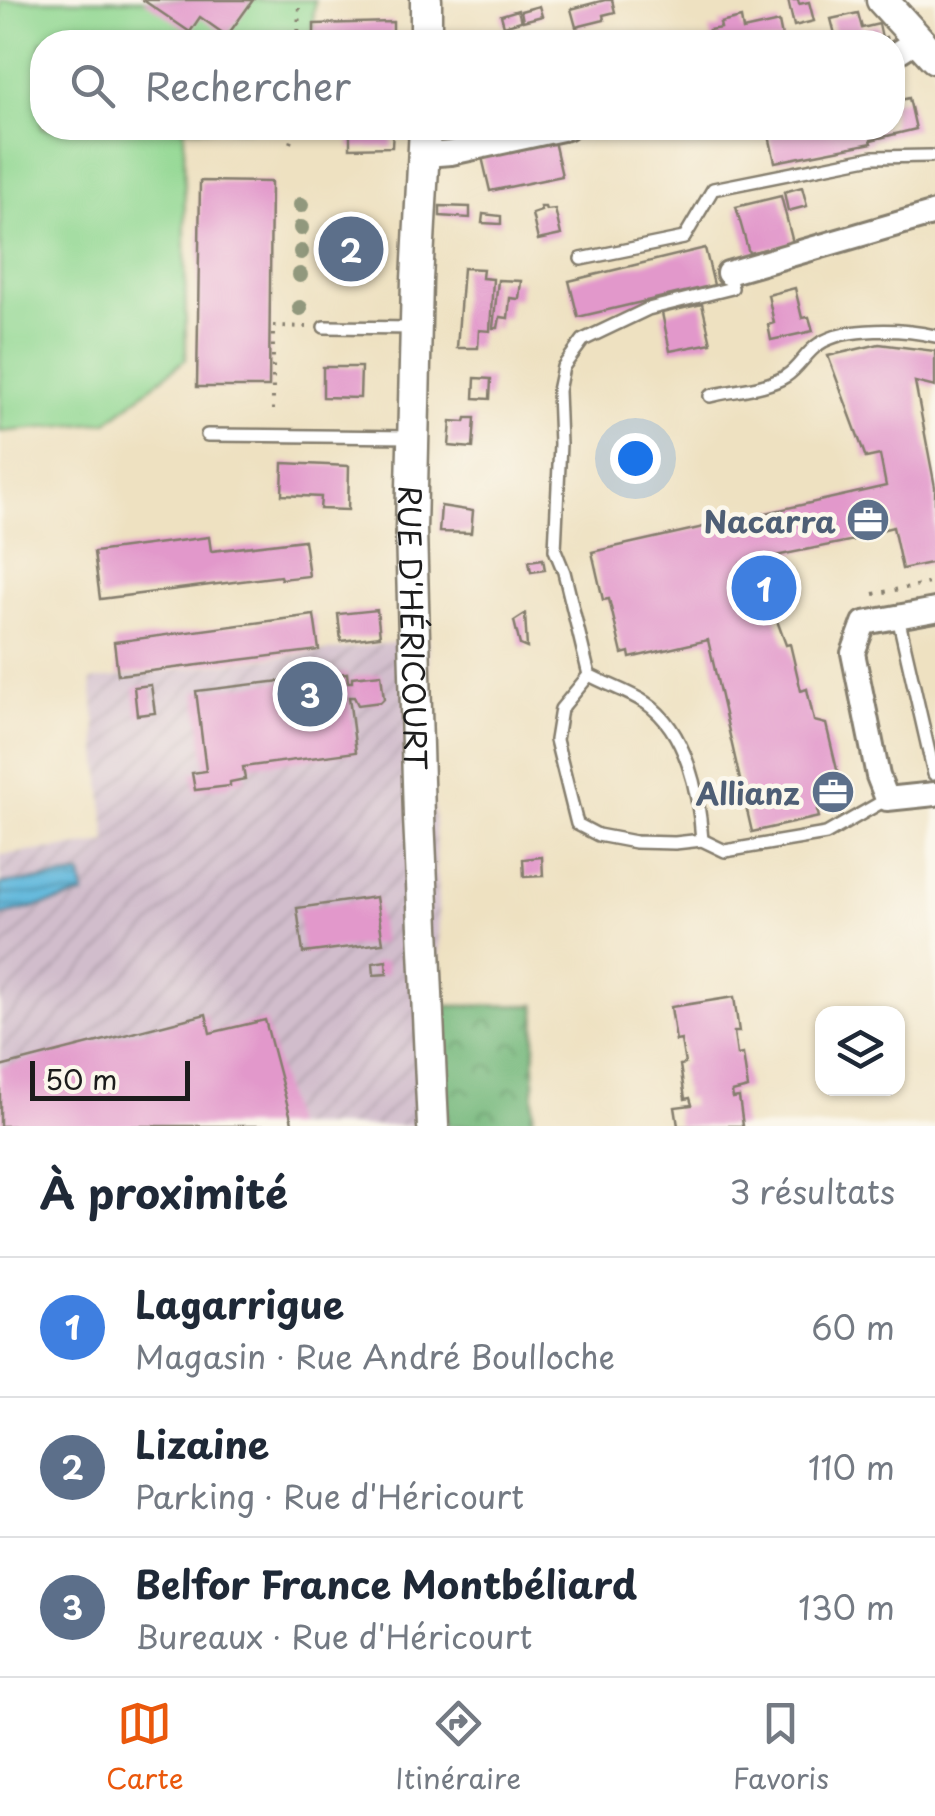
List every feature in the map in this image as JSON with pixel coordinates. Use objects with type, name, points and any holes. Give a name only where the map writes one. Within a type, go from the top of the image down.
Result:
[{"type":"street","points":[[426,0],[426,30]]},
{"type":"street","points":[[882,0],[901,30]]},
{"type":"street","points":[[425,141],[451,153],[511,140]]},
{"type":"street","name":"RUE D'HÉRICOURT","points":[[425,141],[412,530],[419,818],[434,1126]]},
{"type":"street","points":[[728,273],[935,214]]},
{"type":"street","points":[[935,610],[864,623],[853,653],[878,776],[887,799],[935,794]]},
{"type":"lane","points":[[581,259],[684,238],[713,189],[873,156],[934,156]]},
{"type":"lane","points":[[702,840],[688,770],[670,727],[649,705],[589,675],[555,550],[558,391],[563,366],[583,340],[648,309],[732,288],[728,273]]},
{"type":"lane","points":[[324,326],[416,328]]},
{"type":"lane","points":[[710,396],[781,379],[820,343],[832,338],[912,331],[935,336]]},
{"type":"lane","points":[[207,435],[413,436]]},
{"type":"lane","points":[[898,617],[934,774]]},
{"type":"lane","points":[[589,675],[561,709],[556,740],[576,824],[598,835],[635,842],[702,840],[725,851],[826,834],[887,799]]},
{"type":"path","points":[[299,30],[300,0]]},
{"type":"path","points":[[273,410],[273,326],[324,326]]},
{"type":"path","points":[[874,594],[935,582]]},
{"type":"shaded area","points":[[399,537],[425,577],[447,1126],[0,1126],[0,855],[107,843],[91,680],[398,642]]},
{"type":"green space","points":[[0,0],[315,0],[312,30],[30,30],[30,140],[184,140],[186,359],[107,422],[0,432]]},
{"type":"green space","points":[[536,1005],[533,1126],[447,1126],[444,1006]]},
{"type":"water","points":[[81,875],[84,895],[0,916],[0,884]]},
{"type":"building","points":[[143,0],[253,0],[231,30],[218,30],[200,17],[191,30]]},
{"type":"building","points":[[612,0],[615,12],[603,15],[604,20],[576,27],[571,9]]},
{"type":"building","points":[[788,0],[809,2],[814,21],[794,26]]},
{"type":"building","points":[[539,6],[542,16],[523,21],[521,11]]},
{"type":"building","points":[[518,10],[521,21],[504,26],[501,15]]},
{"type":"building","points":[[858,13],[862,28],[879,24],[880,30],[834,30],[831,19]]},
{"type":"building","points":[[741,18],[743,30],[709,30],[721,28],[720,23]]},
{"type":"building","points":[[393,22],[393,30],[314,30],[314,24]]},
{"type":"building","points":[[779,22],[781,30],[743,30]]},
{"type":"building","points":[[909,98],[916,129],[905,132],[905,99]]},
{"type":"building","points":[[350,140],[392,140],[392,147],[350,148]]},
{"type":"building","points":[[770,140],[872,143],[775,162]]},
{"type":"building","points":[[554,141],[562,176],[490,191],[482,157]]},
{"type":"building","points":[[200,181],[271,182],[269,387],[197,387]]},
{"type":"building","points":[[802,187],[807,206],[788,211],[784,192]]},
{"type":"building","points":[[781,196],[793,243],[749,253],[736,207]]},
{"type":"building","points":[[440,206],[470,207],[470,218],[440,216]]},
{"type":"building","points":[[540,207],[555,209],[561,235],[538,240],[532,214],[541,211]]},
{"type":"building","points":[[483,214],[501,216],[501,224],[482,223]]},
{"type":"building","points":[[705,248],[714,285],[578,317],[569,281]]},
{"type":"building","points":[[463,268],[483,269],[482,278],[493,279],[490,331],[479,330],[478,348],[457,348]]},
{"type":"building","points":[[498,280],[521,281],[519,299],[510,298],[508,318],[500,317],[498,328],[493,328]]},
{"type":"building","points":[[795,288],[802,318],[809,317],[813,331],[771,340],[768,325],[774,323],[768,295]]},
{"type":"building","points":[[702,304],[711,343],[670,351],[662,313]]},
{"type":"building","points":[[879,344],[935,351],[935,387],[915,382],[935,487],[935,562],[902,569],[893,527],[869,533],[869,537],[741,563],[744,580],[791,569],[796,589],[773,594],[776,618],[786,645],[790,644],[801,691],[807,689],[814,721],[826,724],[845,803],[817,810],[819,817],[752,832],[708,640],[630,658],[629,652],[622,654],[609,599],[603,600],[592,552],[886,486],[880,455],[866,458],[828,356]]},
{"type":"building","points":[[323,367],[361,367],[360,398],[323,397]]},
{"type":"building","points":[[475,378],[491,379],[490,399],[474,398]]},
{"type":"building","points":[[466,418],[475,418],[473,448],[449,446],[451,421],[465,422]]},
{"type":"building","points":[[283,463],[349,466],[348,510],[320,509],[321,497],[282,495]]},
{"type":"building","points":[[441,506],[473,511],[471,533],[439,532]]},
{"type":"building","points":[[209,537],[211,551],[304,540],[309,576],[280,576],[100,599],[94,552]]},
{"type":"building","points":[[543,559],[545,570],[531,572],[529,561]]},
{"type":"building","points":[[377,610],[380,636],[341,641],[338,614]]},
{"type":"building","points":[[525,614],[527,648],[520,645],[514,621]]},
{"type":"building","points":[[314,615],[319,650],[118,675],[114,642]]},
{"type":"building","points":[[347,673],[348,682],[352,682],[352,677],[381,674],[384,699],[358,705],[354,697],[349,697],[356,752],[243,767],[245,779],[230,782],[230,786],[195,790],[192,773],[206,771],[196,691]]},
{"type":"building","points":[[151,685],[155,713],[137,715],[134,687]]},
{"type":"building","points":[[542,857],[543,876],[524,877],[523,859]]},
{"type":"building","points":[[376,897],[383,943],[303,953],[297,908]]},
{"type":"building","points":[[386,961],[387,974],[374,975],[373,963]]},
{"type":"building","points":[[734,997],[739,1032],[734,1032],[737,1055],[743,1054],[748,1088],[732,1092],[733,1098],[739,1097],[743,1126],[678,1126],[675,1107],[692,1105],[690,1098],[685,1099],[680,1065],[685,1064],[681,1040],[676,1041],[671,1007]]},
{"type":"building","points":[[206,1014],[210,1033],[265,1020],[293,1126],[0,1126],[0,1067]]},
{"type":"place","name":"Lizaine","points":[[351,249]]},
{"type":"place","name":"Nacarra","points":[[868,520]]},
{"type":"place","name":"Lagarrigue","points":[[764,588]]},
{"type":"place","name":"Belfor France Montbéliard","points":[[310,694]]},
{"type":"place","name":"Allianz","points":[[833,792]]}]
